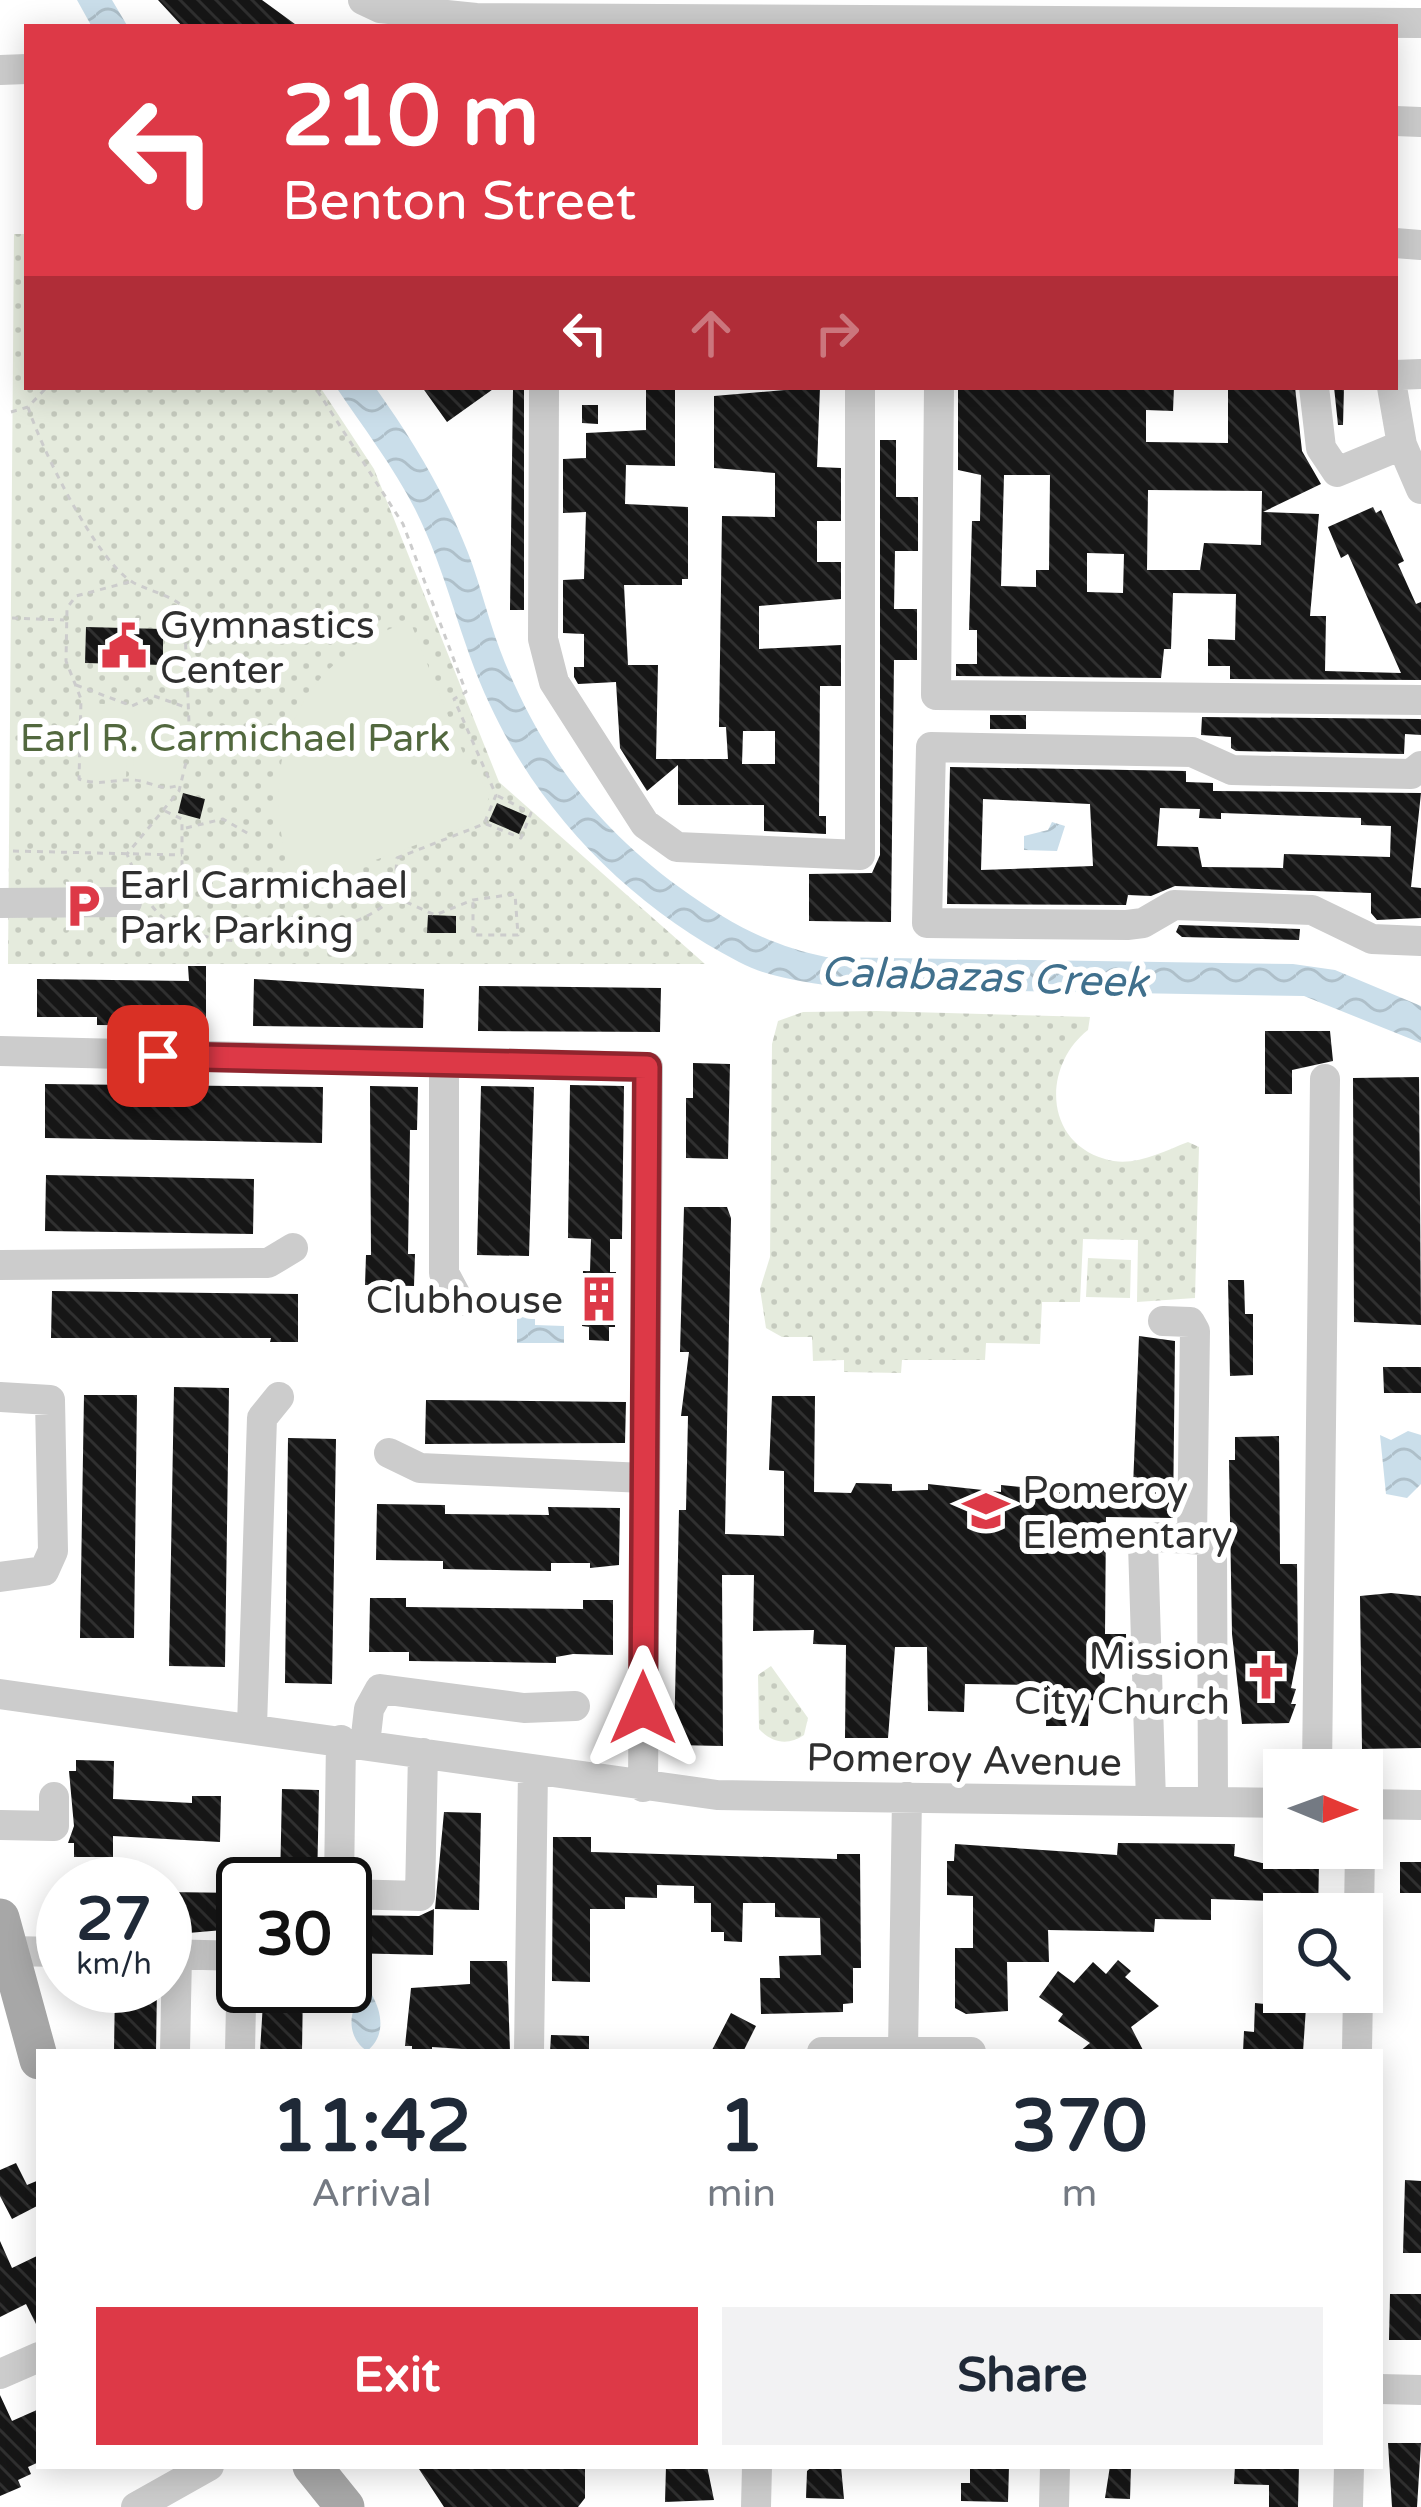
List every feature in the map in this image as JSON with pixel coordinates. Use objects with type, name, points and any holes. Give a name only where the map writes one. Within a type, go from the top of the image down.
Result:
[{"type":"main road","points":[[3,1935],[36,2050]]},
{"type":"main road","points":[[315,2469],[345,2507]]},
{"type":"street","points":[[375,12],[709,10],[942,24],[1179,11],[1401,18]]},
{"type":"street","points":[[544,390],[543,639],[554,682],[644,824],[677,847],[860,855],[860,390]]},
{"type":"street","points":[[939,390],[936,695],[1421,700]]},
{"type":"street","points":[[1314,390],[1321,448],[1337,472],[1348,472],[1402,445]]},
{"type":"street","points":[[1393,390],[1402,445],[1421,489]]},
{"type":"street","points":[[1421,766],[1411,774],[1232,770],[1192,752],[931,747],[927,923],[1126,925],[1143,923],[1174,905],[1312,910],[1372,939],[1421,941]]},
{"type":"street","points":[[0,903],[137,892]]},
{"type":"street","points":[[0,1051],[647,1067],[643,1787]]},
{"type":"street","points":[[444,1063],[444,1273],[458,1301]]},
{"type":"street","points":[[1316,1749],[1325,1079]]},
{"type":"street","points":[[0,1265],[268,1263],[293,1248]]},
{"type":"street","points":[[1163,1321],[1190,1322],[1195,1331],[1192,1539]]},
{"type":"street","points":[[0,1397],[50,1400],[53,1551],[44,1571],[0,1577]]},
{"type":"street","points":[[252,1726],[262,1418],[279,1397]]},
{"type":"street","points":[[389,1453],[420,1468],[644,1478]]},
{"type":"street","points":[[1151,1801],[1143,1544],[1158,1537],[1204,1540],[1212,1550],[1213,1802]]},
{"type":"street","points":[[342,1857],[353,1742],[380,1689],[524,1708],[575,1706]]},
{"type":"street","name":"Pomeroy Avenue","points":[[0,1694],[717,1795],[1263,1803]]},
{"type":"street","points":[[372,1895],[420,1896],[423,1753]]},
{"type":"street","points":[[529,2049],[533,1770]]},
{"type":"street","points":[[0,1826],[54,1826],[54,1797]]},
{"type":"street","points":[[903,2049],[907,1797]]},
{"type":"street","points":[[1383,1804],[1421,1805]]},
{"type":"street","points":[[3,1935],[36,1944]]},
{"type":"street","points":[[192,1954],[242,1955],[240,2049]]},
{"type":"street","points":[[173,2013],[175,2049]]},
{"type":"street","points":[[1357,2049],[1358,2013]]},
{"type":"street","points":[[0,2374],[36,2358]]},
{"type":"street","points":[[1383,2390],[1421,2390]]},
{"type":"street","points":[[136,2507],[204,2469]]},
{"type":"street","points":[[756,2507],[757,2469]]},
{"type":"street","points":[[1054,2507],[1055,2469]]},
{"type":"street","points":[[1348,2507],[1349,2469]]},
{"type":"path","points":[[11,412],[28,407],[44,390]]},
{"type":"path","points":[[127,854],[137,892],[179,928],[204,938],[235,941],[296,938],[370,916],[394,897],[397,858],[484,824],[520,838],[532,813],[496,795],[454,699],[466,692],[423,567],[403,524],[316,390]]},
{"type":"path","points":[[28,407],[42,450],[72,504],[130,581],[168,594],[184,608],[190,746],[179,791],[127,854]]},
{"type":"path","points":[[130,581],[76,596],[66,620],[66,661],[82,699],[79,779],[103,787],[131,779],[166,790],[181,784]]},
{"type":"path","points":[[12,618],[66,620]]},
{"type":"path","points":[[76,686],[132,706],[154,696],[186,708]]},
{"type":"path","points":[[484,824],[496,795]]},
{"type":"path","points":[[163,810],[182,819],[182,894]]},
{"type":"path","points":[[182,830],[223,819],[249,834]]},
{"type":"path","points":[[14,851],[182,855]]},
{"type":"path","points":[[394,897],[435,915],[473,900],[515,894],[518,935],[472,935],[473,900]]},
{"type":"green space","name":"Earl R. Carmichael Park","points":[[14,234],[24,234],[24,390],[322,390],[374,469],[499,782],[705,964],[8,964]]},
{"type":"green space","points":[[410,621],[463,753],[490,795],[480,821],[295,890],[283,846],[279,804],[281,764],[291,727],[309,694],[334,665],[368,640]]},
{"type":"green space","points":[[81,703],[128,705],[126,781],[79,779]]},
{"type":"green space","points":[[135,707],[183,708],[181,784],[133,783]]},
{"type":"green space","points":[[803,1012],[1090,1017],[1088,1030],[1073,1045],[1057,1081],[1061,1120],[1085,1150],[1105,1159],[1147,1158],[1188,1142],[1199,1147],[1195,1298],[1137,1302],[1138,1240],[1083,1239],[1080,1302],[1042,1302],[1040,1344],[986,1343],[985,1360],[902,1360],[901,1373],[844,1372],[844,1360],[813,1361],[812,1337],[782,1337],[766,1328],[760,1289],[770,1257],[772,1044],[778,1021]]},
{"type":"green space","points":[[1088,1258],[1131,1260],[1130,1298],[1086,1297]]},
{"type":"green space","points":[[771,1666],[808,1718],[804,1735],[792,1741],[775,1740],[759,1729],[758,1675]]},
{"type":"water","points":[[77,0],[112,0],[126,24],[90,24]]},
{"type":"water","name":"Calabazas Creek","points":[[338,390],[377,390],[423,460],[468,552],[515,686],[572,782],[648,863],[749,931],[826,957],[1293,964],[1335,970],[1421,1006],[1421,1043],[1304,996],[844,988],[790,979],[739,962],[662,914],[626,885],[593,854],[535,784],[490,705],[436,557],[387,462]]},
{"type":"water","points":[[1052,822],[1065,826],[1057,851],[1024,850],[1024,836],[1048,830]]},
{"type":"water","points":[[517,1301],[535,1301],[535,1325],[564,1326],[564,1343],[517,1343]]},
{"type":"water","points":[[1408,1431],[1421,1435],[1421,1484],[1407,1498],[1386,1494],[1380,1435],[1391,1440]]},
{"type":"water","points":[[372,1995],[380,2017],[377,2039],[369,2049],[355,2038],[353,2013],[372,2013]]},
{"type":"building","points":[[158,0],[262,0],[295,24],[180,24]]},
{"type":"building","points":[[424,390],[492,390],[447,422]]},
{"type":"building","points":[[513,390],[524,390],[524,610],[510,610]]},
{"type":"building","points":[[646,390],[675,390],[675,466],[626,465],[625,504],[688,507],[688,579],[682,579],[682,585],[624,585],[628,665],[658,665],[656,759],[728,759],[726,727],[719,727],[722,516],[775,517],[775,473],[714,468],[714,396],[820,390],[817,467],[841,468],[841,521],[817,521],[817,562],[841,562],[841,599],[759,606],[759,649],[841,645],[841,686],[820,686],[819,816],[826,816],[826,834],[764,831],[764,805],[678,805],[678,765],[647,791],[620,748],[616,682],[578,684],[574,667],[584,667],[584,634],[563,633],[563,580],[584,579],[586,512],[563,513],[563,459],[586,458],[586,433],[646,430]],"holes":[[[743,731],[775,731],[775,764],[742,764]]]},
{"type":"building","points":[[958,390],[1174,390],[1173,411],[1146,410],[1146,442],[1228,443],[1228,390],[1295,390],[1302,451],[1321,484],[1263,512],[1319,514],[1310,616],[1326,616],[1325,671],[1401,673],[1348,554],[1341,558],[1328,527],[1373,507],[1376,513],[1381,510],[1404,561],[1398,564],[1416,604],[1421,602],[1421,680],[1230,679],[1230,666],[1208,666],[1208,639],[1235,640],[1236,594],[1173,593],[1171,649],[1164,649],[1161,678],[956,676],[956,664],[977,664],[977,630],[969,630],[972,521],[980,521],[981,475],[958,470]],"holes":[[[1004,475],[1050,475],[1049,570],[1036,570],[1036,587],[1001,586]],[[1148,490],[1262,491],[1261,545],[1204,543],[1200,570],[1147,570]],[[1087,553],[1124,554],[1123,593],[1087,592]]]},
{"type":"building","points":[[1334,390],[1344,390],[1343,425],[1338,425]]},
{"type":"building","points":[[582,405],[598,405],[598,424],[582,423]]},
{"type":"building","points":[[880,440],[896,440],[896,497],[918,497],[918,551],[895,551],[894,609],[917,609],[917,660],[894,660],[891,922],[809,921],[809,874],[872,873],[880,855]]},
{"type":"building","name":"Gymnastics Center","points":[[86,627],[163,629],[163,665],[85,663]]},
{"type":"building","points":[[990,715],[1026,715],[1026,729],[990,729]]},
{"type":"building","points":[[1202,717],[1421,719],[1421,735],[1405,734],[1404,754],[1236,751],[1231,748],[1231,737],[1201,735]]},
{"type":"building","points":[[950,767],[1186,771],[1186,782],[1213,783],[1213,791],[1421,793],[1411,887],[1421,888],[1421,918],[1377,920],[1371,913],[1371,893],[1175,886],[1151,896],[1128,895],[1126,905],[947,904]],"holes":[[[983,799],[1090,804],[1093,866],[981,870]],[[1160,808],[1200,809],[1199,818],[1221,819],[1221,813],[1361,818],[1361,825],[1391,826],[1390,857],[1284,854],[1283,868],[1202,867],[1198,847],[1157,846]]]},
{"type":"building","points":[[183,793],[205,799],[200,819],[178,813]]},
{"type":"building","points":[[497,803],[527,816],[519,834],[489,821]]},
{"type":"building","points":[[428,915],[456,916],[456,933],[427,933]]},
{"type":"building","points":[[1179,925],[1300,929],[1299,940],[1182,937],[1176,932]]},
{"type":"building","points":[[188,966],[206,966],[206,1026],[97,1025],[97,1017],[37,1017],[37,979],[189,981]]},
{"type":"building","points":[[254,979],[424,989],[423,1028],[253,1026]]},
{"type":"building","points":[[479,986],[661,988],[660,1032],[478,1031]]},
{"type":"building","points":[[1265,1031],[1330,1031],[1333,1061],[1292,1070],[1292,1094],[1265,1094]]},
{"type":"building","points":[[693,1063],[730,1064],[728,1159],[686,1158],[686,1098],[693,1098]]},
{"type":"building","points":[[1419,1077],[1421,1325],[1354,1322],[1353,1078]]},
{"type":"building","points":[[45,1084],[323,1087],[322,1143],[45,1138]]},
{"type":"building","points":[[570,1085],[624,1086],[622,1239],[610,1239],[610,1272],[616,1272],[615,1327],[609,1327],[609,1341],[589,1340],[589,1327],[582,1326],[583,1271],[590,1271],[591,1239],[568,1238]]},
{"type":"building","points":[[370,1086],[418,1087],[417,1130],[410,1130],[408,1254],[415,1254],[414,1286],[365,1285],[366,1255],[371,1255]]},
{"type":"building","points":[[481,1086],[534,1087],[529,1256],[477,1255]]},
{"type":"building","points":[[46,1175],[254,1179],[253,1234],[45,1231]]},
{"type":"building","points":[[684,1207],[727,1207],[731,1218],[725,1534],[784,1536],[784,1471],[769,1470],[772,1396],[815,1396],[814,1492],[851,1493],[856,1483],[892,1484],[892,1491],[928,1490],[928,1484],[1001,1492],[1001,1485],[1072,1492],[1072,1487],[1133,1487],[1139,1336],[1175,1341],[1173,1518],[1106,1517],[1105,1634],[1126,1634],[1127,1669],[1105,1670],[1104,1701],[1089,1700],[1088,1726],[1046,1726],[1047,1685],[965,1684],[964,1712],[928,1711],[927,1647],[895,1647],[888,1738],[845,1738],[846,1645],[813,1644],[814,1630],[753,1631],[754,1575],[722,1575],[723,1746],[674,1745],[679,1510],[686,1510],[688,1416],[681,1416],[689,1352],[680,1352]]},
{"type":"building","points":[[1228,1280],[1244,1280],[1245,1314],[1253,1314],[1253,1375],[1230,1376]]},
{"type":"building","points":[[52,1291],[298,1294],[298,1342],[51,1338]]},
{"type":"building","points":[[1383,1367],[1421,1367],[1421,1393],[1384,1393]]},
{"type":"building","points":[[174,1387],[229,1388],[225,1667],[169,1666]]},
{"type":"building","points":[[84,1395],[137,1395],[134,1638],[80,1638]]},
{"type":"building","points":[[426,1400],[626,1402],[625,1443],[425,1444]]},
{"type":"building","points":[[1279,1436],[1280,1564],[1297,1564],[1298,1653],[1291,1688],[1296,1689],[1291,1704],[1296,1704],[1289,1723],[1242,1724],[1232,1634],[1229,1460],[1235,1460],[1235,1437]]},
{"type":"building","points":[[288,1438],[336,1439],[332,1684],[285,1683]]},
{"type":"building","points":[[377,1504],[445,1505],[445,1514],[549,1515],[548,1507],[620,1508],[619,1565],[590,1568],[590,1563],[551,1563],[551,1571],[443,1569],[443,1561],[376,1560]]},
{"type":"building","points":[[1360,1596],[1421,1596],[1421,1748],[1362,1749]]},
{"type":"building","points":[[370,1598],[406,1598],[406,1607],[583,1609],[583,1600],[613,1600],[613,1655],[573,1654],[556,1657],[556,1663],[409,1661],[409,1652],[369,1652]]},
{"type":"building","points":[[76,1760],[114,1761],[113,1799],[192,1803],[192,1796],[221,1796],[220,1842],[113,1836],[113,1857],[74,1857],[74,1843],[68,1843],[74,1826],[69,1771],[76,1771]]},
{"type":"building","points":[[282,1789],[319,1790],[318,1857],[281,1857]]},
{"type":"building","points":[[444,1812],[481,1813],[479,1910],[435,1909]]},
{"type":"building","points":[[553,1837],[591,1837],[591,1852],[837,1859],[837,1854],[860,1854],[861,1968],[853,1968],[853,2003],[843,2004],[843,2012],[761,2014],[760,1978],[780,1978],[779,1956],[821,1955],[820,1918],[775,1917],[775,1903],[743,1903],[742,1942],[724,1941],[724,1932],[711,1932],[711,1903],[694,1903],[694,1886],[657,1885],[657,1898],[625,1897],[625,1909],[590,1909],[590,1982],[552,1981]]},
{"type":"building","points":[[1118,1843],[1235,1844],[1234,1856],[1263,1863],[1263,1869],[1319,1869],[1318,1893],[1263,1893],[1263,1901],[1211,1899],[1211,1920],[1155,1919],[1154,1932],[1048,1930],[1049,1962],[1007,1962],[1008,2011],[966,2014],[955,2008],[955,1948],[973,1948],[973,1896],[947,1895],[947,1861],[954,1861],[955,1844],[1117,1855]]},
{"type":"building","points":[[1400,1862],[1421,1862],[1421,1893],[1400,1893]]},
{"type":"building","points":[[192,1892],[216,1893],[216,1931],[192,1933]]},
{"type":"building","points":[[434,1909],[433,1955],[372,1954],[372,1915],[419,1916]]},
{"type":"building","points":[[1118,1960],[1131,1971],[1125,1977],[1159,2006],[1131,2027],[1142,2049],[1083,2049],[1090,2043],[1058,2021],[1063,2014],[1039,1997],[1058,1971],[1074,1983],[1093,1962],[1106,1974]]},
{"type":"building","points":[[470,1961],[507,1961],[510,2049],[405,2046],[411,1988],[470,1984]]},
{"type":"building","points":[[1255,2003],[1263,2004],[1263,2013],[1306,2013],[1303,2049],[1243,2049],[1244,2031],[1254,2032]]},
{"type":"building","points":[[115,2013],[157,2013],[156,2049],[114,2049]]},
{"type":"building","points":[[262,2013],[303,2013],[302,2049],[260,2049]]},
{"type":"building","points":[[731,2013],[756,2026],[744,2049],[713,2049]]},
{"type":"building","points":[[551,2035],[589,2036],[589,2049],[550,2049]]},
{"type":"building","points":[[16,2163],[27,2185],[36,2181],[36,2207],[12,2219],[0,2196],[0,2170]]},
{"type":"building","points":[[1405,2180],[1421,2181],[1421,2253],[1403,2253]]},
{"type":"building","points":[[0,2241],[12,2268],[36,2256],[36,2324],[26,2304],[0,2317]]},
{"type":"building","points":[[1390,2294],[1421,2294],[1421,2340],[1389,2340]]},
{"type":"building","points":[[0,2395],[12,2421],[36,2410],[36,2463],[28,2467],[31,2474],[18,2480],[21,2487],[0,2496]]},
{"type":"building","points":[[1388,2443],[1421,2443],[1417,2507],[1392,2507]]},
{"type":"building","points":[[419,2469],[585,2469],[585,2498],[578,2507],[444,2507]]},
{"type":"building","points":[[666,2469],[708,2469],[714,2500],[665,2502]]},
{"type":"building","points":[[841,2469],[844,2499],[806,2498],[807,2471]]},
{"type":"building","points":[[970,2469],[1009,2469],[1008,2502],[961,2501],[961,2483],[970,2483]]},
{"type":"building","points":[[1110,2469],[1131,2469],[1130,2499],[1105,2498]]},
{"type":"building","points":[[1235,2469],[1299,2469],[1298,2507],[1269,2507],[1269,2485],[1234,2484]]},
{"type":"place","name":"Gymnastics Center","points":[[124,646]]},
{"type":"place","name":"Earl Carmichael Park Parking","points":[[83,906]]},
{"type":"place","name":"Clubhouse","points":[[599,1299]]},
{"type":"place","name":"Pomeroy Elementary","points":[[986,1511]]},
{"type":"place","name":"Mission City Church","points":[[1266,1677]]},
{"type":"route","points":[[158,1056],[647,1067],[643,1708]]}]
